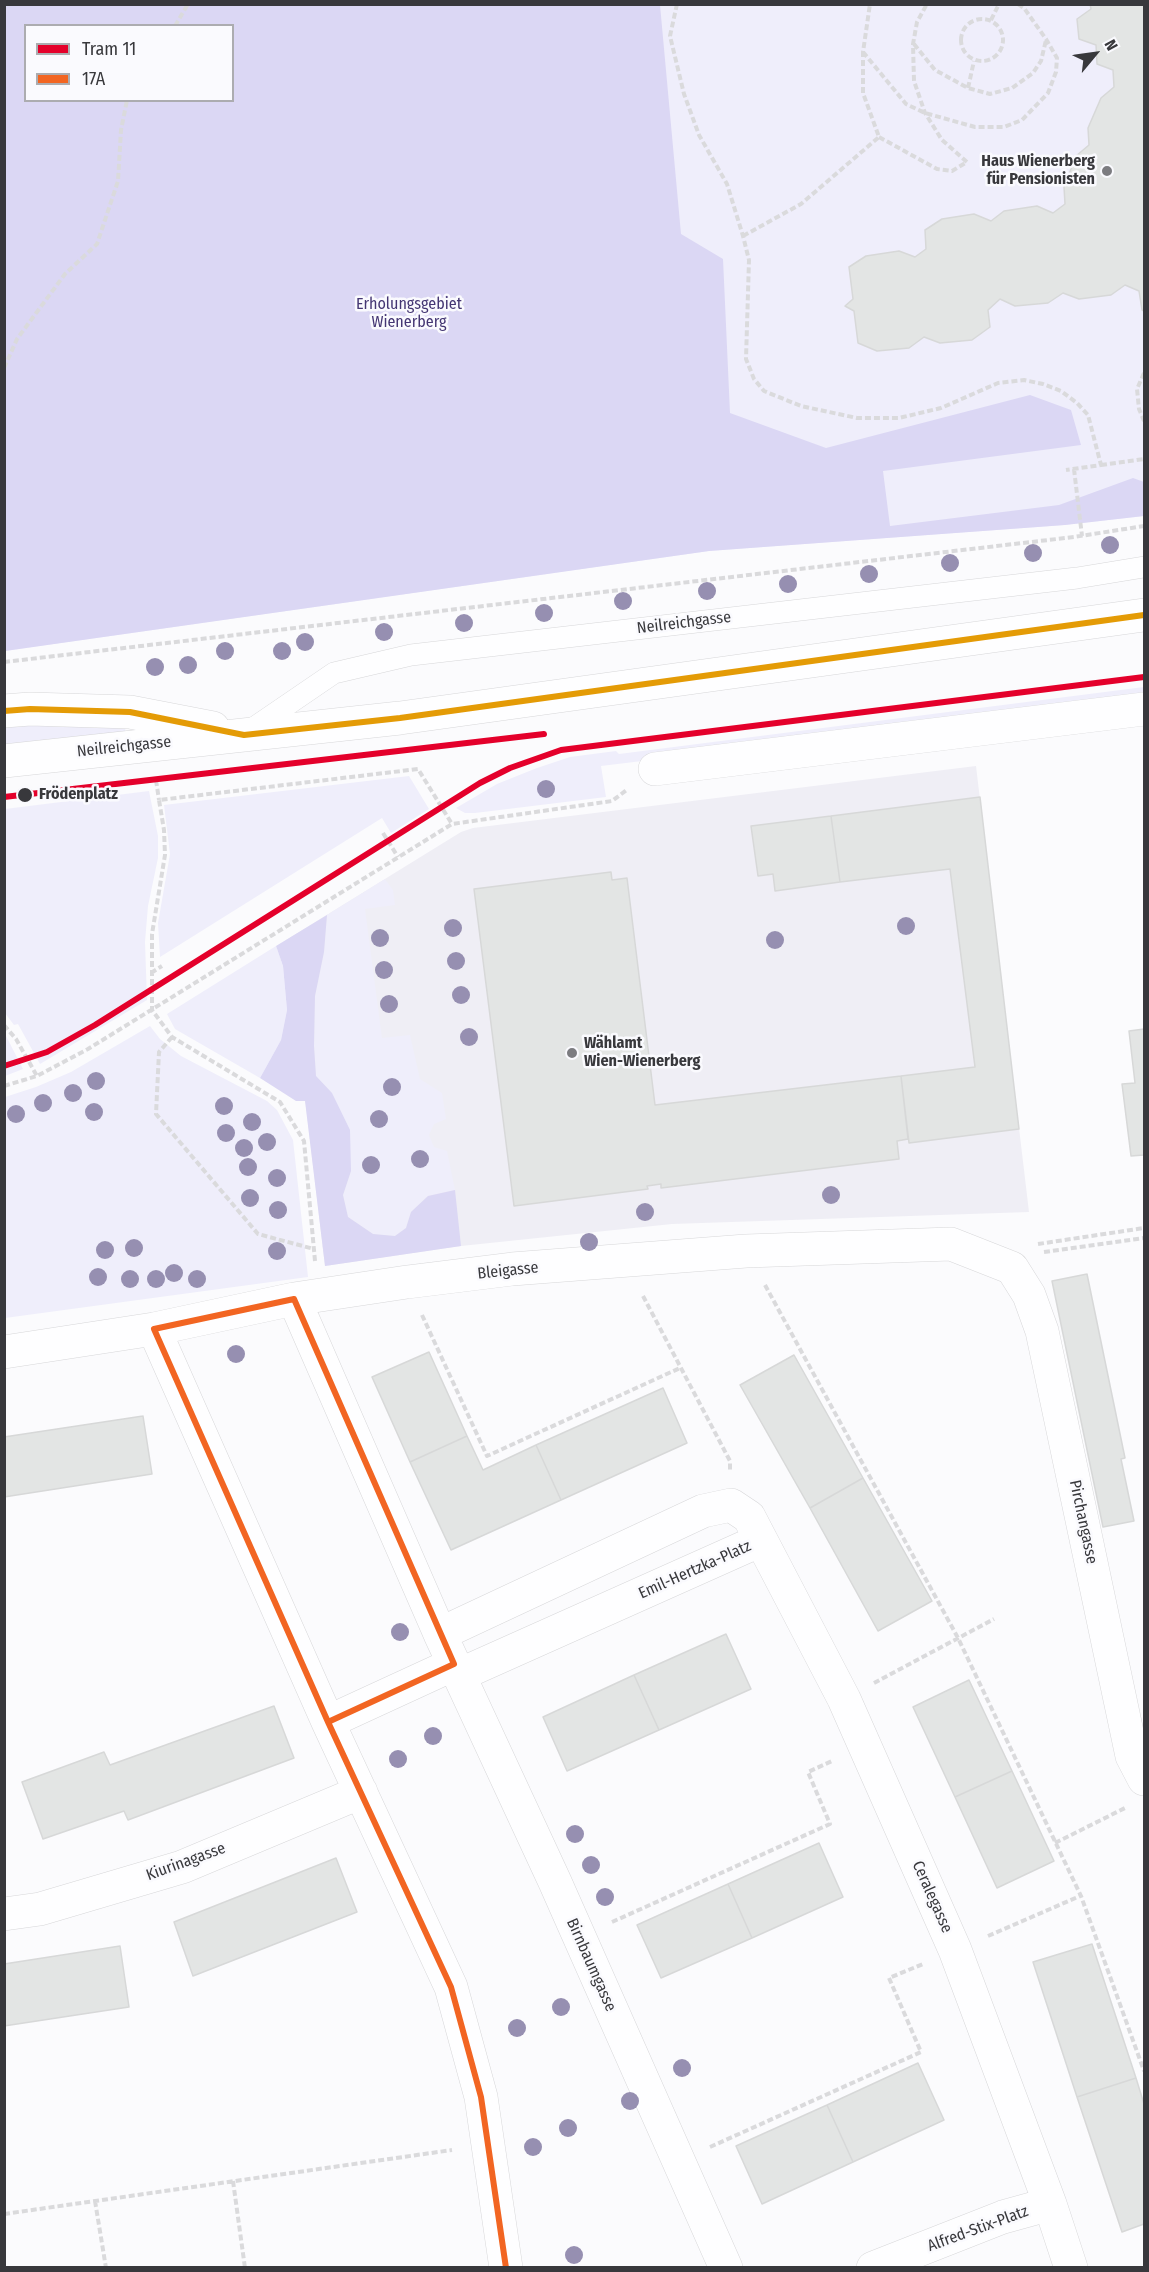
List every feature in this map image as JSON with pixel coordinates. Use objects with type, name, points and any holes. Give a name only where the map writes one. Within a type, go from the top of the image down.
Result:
[{"type":"street","name":"Neilreichgasse","points":[[4,761],[400,718],[1144,615]]},
{"type":"street","name":"Neilreichgasse","points":[[4,711],[30,709],[130,712],[244,735]]},
{"type":"street","points":[[655,769],[1144,709]]},
{"type":"street","name":"Bleigasse","points":[[4,1352],[154,1329],[307,1297],[512,1269],[746,1251],[951,1244],[1020,1257]]},
{"type":"street","name":"Pirchangasse","points":[[1020,1257],[1029,1295],[1042,1331],[1140,1791]]},
{"type":"street","name":"Birnbaumgasse","points":[[307,1297],[440,1634],[579,1937],[726,2268]]},
{"type":"street","points":[[154,1329],[328,1722],[451,1988],[481,2097],[506,2268]]},
{"type":"street","points":[[440,1634],[703,1511],[731,1506]]},
{"type":"street","name":"Emil-Hertzka-Platz","points":[[456,1669],[761,1540],[749,1517],[731,1506]]},
{"type":"street","name":"Ceralegasse","points":[[761,1540],[844,1699],[955,1950],[1050,2204],[1071,2268]]},
{"type":"street","points":[[328,1722],[456,1669]]},
{"type":"street","name":"Kiurinagasse","points":[[4,1914],[40,1909],[182,1867],[361,1792]]},
{"type":"street","name":"Alfred-Stix-Platz","points":[[873,2268],[1003,2217],[1050,2204]]},
{"type":"lane","name":"Neilreichgasse","points":[[244,735],[334,673],[411,655],[1077,578],[1144,567]]},
{"type":"path","points":[[177,24],[188,4]]},
{"type":"path","points":[[677,4],[670,36],[684,94],[699,135],[727,184],[749,260],[746,359],[754,379],[764,391],[801,406],[856,418],[899,418],[941,408],[998,383],[1024,380],[1061,391],[1088,415],[1101,465]]},
{"type":"path","points":[[870,4],[863,52],[863,93],[879,137],[937,169],[952,171],[967,162],[942,140],[925,112],[914,81],[914,44],[917,22],[927,4]]},
{"type":"path","points":[[991,20],[999,4]]},
{"type":"path","points":[[863,52],[906,104],[975,127],[1004,127],[1022,120],[1048,93],[1056,72],[1057,58],[1024,8],[1018,4]]},
{"type":"path","points":[[977,18],[991,20],[1001,28],[1004,42],[1000,54],[988,62],[974,61],[963,52],[960,38],[965,26],[977,18]]},
{"type":"path","points":[[914,44],[935,70],[968,88],[990,94],[1012,88],[1033,73],[1041,61],[1046,39]]},
{"type":"path","points":[[968,88],[974,61]]},
{"type":"path","points":[[4,368],[17,339],[65,274],[97,244],[118,181],[121,129],[127,102]]},
{"type":"path","points":[[743,236],[801,204],[879,137]]},
{"type":"path","points":[[1144,372],[1137,389],[1139,409],[1144,421]]},
{"type":"path","points":[[1066,470],[1144,459]]},
{"type":"path","points":[[1074,469],[1082,536]]},
{"type":"path","points":[[4,662],[1082,536],[1144,526]]},
{"type":"path","points":[[307,1297],[314,1249],[304,1141],[280,1102],[172,1036],[152,1010],[154,910],[165,855],[159,800],[418,769],[452,824]]},
{"type":"path","points":[[4,1086],[37,1076],[88,1049],[452,824],[612,801],[655,769]]},
{"type":"path","points":[[383,833],[398,857]]},
{"type":"path","points":[[151,973],[162,966]]},
{"type":"path","points":[[4,1025],[16,1039],[37,1076]]},
{"type":"path","points":[[172,1036],[159,1052],[156,1114],[258,1234],[314,1249]]},
{"type":"path","points":[[1020,1257],[1144,1228]]},
{"type":"path","points":[[1045,1251],[1144,1238]]},
{"type":"path","points":[[746,1251],[958,1638],[1081,1896],[1144,2071]]},
{"type":"path","points":[[625,1260],[730,1461],[731,1506]]},
{"type":"path","points":[[406,1282],[486,1456],[680,1368]]},
{"type":"path","points":[[844,1699],[994,1619]]},
{"type":"path","points":[[579,1937],[830,1824],[808,1772],[866,1747]]},
{"type":"path","points":[[1055,1843],[1140,1791]]},
{"type":"path","points":[[679,2161],[921,2052],[889,1978],[1081,1896]]},
{"type":"path","points":[[4,2214],[488,2145]]},
{"type":"path","points":[[233,2181],[246,2268]]},
{"type":"path","points":[[95,2201],[106,2268]]},
{"type":"shaded area","points":[[976,766],[1029,1212],[672,1224],[461,1246],[325,1266],[286,940],[461,832],[473,828]]},
{"type":"green space","name":"Erholungsgebiet Wienerberg","points":[[4,5],[1144,5],[1144,516],[1065,525],[709,551],[5,651]]},
{"type":"green space","name":"Erholungsgebiet Wienerberg","points":[[4,5],[660,5],[681,234],[723,259],[730,413],[826,448],[1030,395],[1071,410],[1081,445],[883,471],[890,526],[1059,505],[1133,478],[1144,482],[1144,516],[1065,525],[709,551],[5,651]]},
{"type":"green space","points":[[1144,687],[1144,700],[601,766],[606,797],[475,813],[465,813],[456,808],[497,784],[570,757],[616,751],[619,754]]},
{"type":"green space","points":[[5,724],[126,726],[125,731],[118,733],[5,747]]},
{"type":"green space","points":[[409,776],[429,809],[391,833],[382,818],[160,957],[158,923],[170,854],[164,805]]},
{"type":"green space","points":[[149,791],[158,836],[158,858],[148,906],[145,942],[147,1000],[40,1064],[18,1024],[14,1025],[5,1013],[5,809]]},
{"type":"green space","points":[[385,879],[393,890],[395,905],[365,909],[382,1038],[410,1035],[420,1079],[442,1093],[446,1119],[434,1124],[429,1135],[434,1147],[447,1151],[455,1190],[428,1196],[411,1212],[406,1228],[395,1236],[373,1234],[348,1217],[343,1195],[351,1171],[316,1076],[314,1046],[315,996],[324,952],[327,915]]},
{"type":"green space","points":[[327,915],[324,952],[315,996],[316,1076],[332,1093],[350,1130],[351,1171],[343,1195],[348,1217],[373,1234],[395,1236],[406,1228],[411,1212],[428,1196],[455,1190],[461,1246],[325,1266],[305,1101],[296,1101],[260,1078],[281,1040],[287,1010],[283,966],[276,946]]},
{"type":"green space","points":[[276,946],[283,966],[287,1010],[281,1040],[260,1078],[175,1029],[167,1014]]},
{"type":"green space","points":[[150,1026],[160,1039],[181,1056],[267,1101],[277,1110],[293,1140],[308,1277],[5,1318],[5,1097],[71,1072]]},
{"type":"green space","points":[[5,1034],[23,1069],[4,1076]]},
{"type":"building","name":"Haus Wienerberg für Pensionisten","points":[[1090,4],[1144,4],[1144,311],[1139,291],[1125,285],[1111,295],[1079,299],[1063,293],[1048,303],[1015,306],[1000,299],[988,310],[990,327],[972,340],[940,343],[924,337],[909,348],[877,351],[858,343],[854,311],[845,306],[853,299],[849,267],[866,256],[899,251],[915,257],[926,249],[925,230],[942,219],[974,214],[991,221],[1004,211],[1037,206],[1053,213],[1065,204],[1064,187],[1076,156],[1089,145],[1088,128],[1101,98],[1114,87],[1113,70],[1097,64],[1096,45],[1079,39],[1077,19],[1091,9]]},
{"type":"building","points":[[980,797],[1019,1129],[909,1143],[901,1076],[975,1067],[950,869],[840,882],[831,816]]},
{"type":"building","points":[[831,816],[840,882],[775,891],[773,874],[758,876],[751,826]]},
{"type":"building","name":"Wählamt Wien-Wienerberg","points":[[611,872],[612,880],[627,878],[655,1105],[901,1076],[908,1139],[897,1141],[899,1159],[661,1188],[661,1184],[647,1186],[648,1189],[514,1206],[474,889]]},
{"type":"building","points":[[1144,1029],[1144,1155],[1131,1156],[1122,1084],[1135,1083],[1129,1031]]},
{"type":"building","points":[[1087,1274],[1125,1458],[1121,1459],[1134,1521],[1103,1527],[1052,1281]]},
{"type":"building","points":[[429,1352],[467,1436],[410,1462],[372,1377]]},
{"type":"building","points":[[794,1355],[863,1478],[810,1508],[740,1385]]},
{"type":"building","points":[[663,1388],[687,1443],[561,1500],[536,1445]]},
{"type":"building","points":[[143,1416],[152,1474],[4,1497],[4,1437]]},
{"type":"building","points":[[467,1436],[483,1470],[536,1445],[561,1500],[451,1550],[410,1462]]},
{"type":"building","points":[[863,1478],[932,1601],[878,1631],[810,1508]]},
{"type":"building","points":[[726,1634],[751,1689],[659,1730],[634,1675]]},
{"type":"building","points":[[634,1675],[659,1730],[567,1771],[543,1717]]},
{"type":"building","points":[[969,1680],[1012,1771],[955,1797],[913,1707]]},
{"type":"building","points":[[274,1706],[294,1758],[128,1820],[124,1811],[43,1839],[22,1782],[104,1752],[110,1765]]},
{"type":"building","points":[[1012,1771],[1054,1861],[997,1888],[955,1797]]},
{"type":"building","points":[[819,1843],[843,1897],[752,1938],[728,1884]]},
{"type":"building","points":[[336,1858],[357,1912],[193,1976],[174,1922]]},
{"type":"building","points":[[728,1884],[752,1938],[661,1978],[637,1925]]},
{"type":"building","points":[[1092,1944],[1136,2078],[1077,2097],[1033,1962]]},
{"type":"building","points":[[120,1946],[129,2007],[4,2026],[4,1964]]},
{"type":"building","points":[[918,2063],[944,2120],[853,2162],[827,2105]]},
{"type":"building","points":[[1136,2078],[1144,2104],[1144,2224],[1122,2232],[1077,2097]]},
{"type":"building","points":[[827,2105],[853,2162],[762,2204],[736,2146]]},
{"type":"tram line","name":"11","points":[[4,1066],[47,1052],[95,1025],[480,783],[510,768],[561,750],[1144,677]]},
{"type":"tram line","name":"11","points":[[4,797],[544,734]]},
{"type":"transit line","points":[[4,711],[30,709],[130,712],[244,735],[400,718],[1144,615]]},
{"type":"transit line","name":"17A","points":[[294,1299],[454,1664]]},
{"type":"transit line","name":"17A","points":[[154,1329],[294,1299]]},
{"type":"transit line","name":"17A","points":[[154,1329],[328,1722],[451,1987],[481,2097],[506,2268]]},
{"type":"transit line","name":"17A","points":[[328,1722],[454,1664]]},
{"type":"place","name":"Haus Wienerberg für Pensionisten","points":[[1107,171]]},
{"type":"place","name":"Frödenplatz","points":[[25,795]]},
{"type":"place","name":"Wählamt Wien-Wienerberg","points":[[572,1053]]}]
